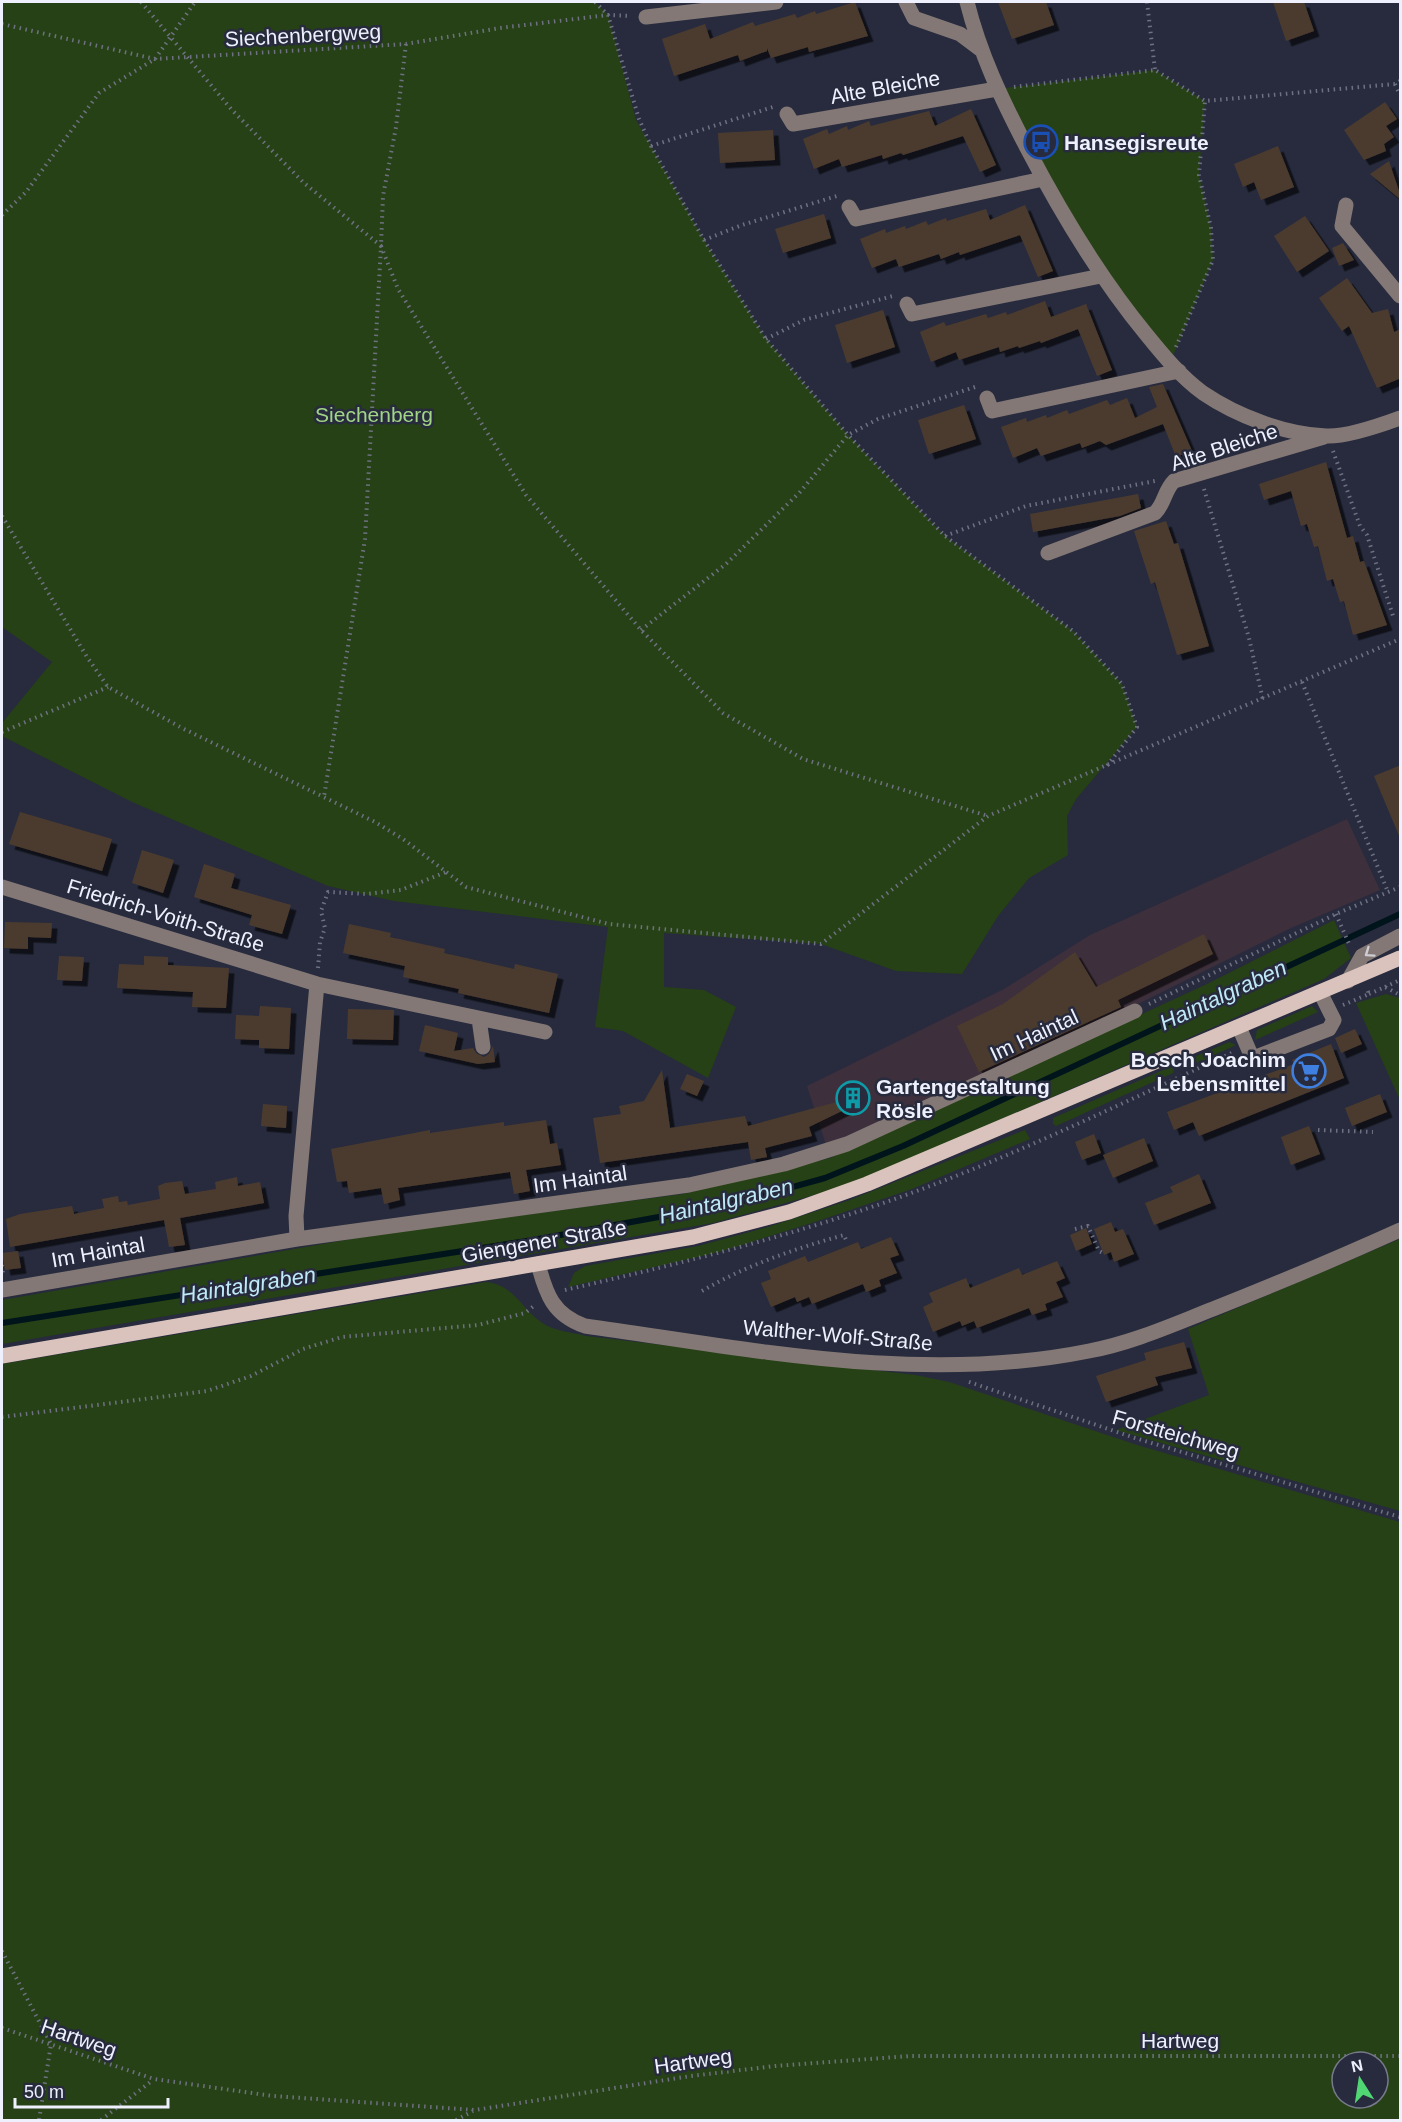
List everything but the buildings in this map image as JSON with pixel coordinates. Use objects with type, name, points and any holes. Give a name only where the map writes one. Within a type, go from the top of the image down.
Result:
[{"type":"main road","name":"Giengener Straße","points":[[2,1356],[711,1233],[823,1201],[1401,958]]},
{"type":"street","points":[[646,17],[776,2]]},
{"type":"street","points":[[906,2],[914,18],[960,34],[980,49]]},
{"type":"street","name":"Alte Bleiche","points":[[967,2],[980,49],[997,89],[1043,179],[1101,276],[1174,367],[1202,392],[1233,410],[1276,426],[1327,436]]},
{"type":"street","name":"Alte Bleiche","points":[[787,114],[793,124],[997,89]]},
{"type":"street","points":[[849,207],[856,219],[1043,179]]},
{"type":"street","points":[[1346,205],[1342,226],[1401,296]]},
{"type":"street","points":[[907,304],[912,314],[1101,276]]},
{"type":"street","points":[[987,398],[992,411],[1174,367]]},
{"type":"street","name":"Alte Bleiche","points":[[1048,553],[1155,513],[1163,505],[1166,489],[1174,481],[1327,436],[1401,418]]},
{"type":"street","name":"Friedrich-Voith-Straße","points":[[2,886],[317,984],[545,1032]]},
{"type":"street","points":[[1348,981],[1362,956],[1401,936]]},
{"type":"street","points":[[297,1239],[296,1216],[317,984]]},
{"type":"street","points":[[1239,1027],[1251,1055],[1256,1057],[1329,1029],[1334,1020],[1320,992]]},
{"type":"street","name":"Im Haintal","points":[[2,1290],[297,1239],[689,1185],[784,1164],[830,1150],[1135,1011]]},
{"type":"street","points":[[479,1019],[483,1047]]},
{"type":"street","name":"Walther-Wolf-Straße","points":[[538,1264],[547,1294],[560,1313],[585,1326],[784,1354],[867,1363],[950,1365],[1063,1355],[1119,1343],[1293,1277],[1401,1230]]},
{"type":"path","points":[[141,2],[232,110],[304,183],[381,246],[398,289],[526,495],[641,630],[723,713],[803,759],[988,816]]},
{"type":"path","points":[[2,215],[26,192],[99,93],[155,59],[195,2]]},
{"type":"path","points":[[595,2],[608,15],[639,118],[651,146],[704,240],[766,339],[848,435],[945,536],[1073,631],[1122,684],[1137,727],[1106,766]]},
{"type":"path","points":[[1146,2],[1155,70]]},
{"type":"path","name":"Siechenbergweg","points":[[2,24],[155,59],[406,44],[500,28],[608,15]]},
{"type":"path","points":[[324,797],[365,539],[383,196],[396,127],[406,44]]},
{"type":"path","points":[[997,89],[1155,70],[1205,102],[1395,84],[1401,81]]},
{"type":"path","points":[[1395,84],[1401,95]]},
{"type":"path","points":[[1174,367],[1213,260],[1211,228],[1199,174],[1205,102]]},
{"type":"path","points":[[651,146],[782,105],[787,114]]},
{"type":"path","points":[[704,240],[742,225],[843,194],[849,207]]},
{"type":"path","points":[[766,339],[804,320],[902,293],[907,304]]},
{"type":"path","points":[[641,630],[726,564],[800,492],[848,435],[878,419],[981,385],[987,398]]},
{"type":"path","points":[[1327,436],[1360,526],[1367,535],[1394,619]]},
{"type":"path","points":[[1199,474],[1249,638],[1263,700]]},
{"type":"path","points":[[945,536],[1026,506],[1151,480],[1174,481]]},
{"type":"path","points":[[2,516],[87,657],[108,687],[182,728],[404,839],[466,887],[609,924],[821,944],[988,816],[1401,639]]},
{"type":"path","points":[[1302,682],[1388,892]]},
{"type":"path","points":[[2,732],[108,687]]},
{"type":"path","points":[[317,984],[320,942],[325,928],[321,911],[328,892],[367,894],[401,890],[446,872]]},
{"type":"path","points":[[1135,1011],[1336,914],[1401,887]]},
{"type":"path","points":[[1336,914],[1353,953]]},
{"type":"path","points":[[1369,994],[1401,980]]},
{"type":"path","points":[[1385,987],[1401,994]]},
{"type":"path","points":[[1318,1130],[1373,1132]]},
{"type":"path","points":[[1076,1229],[1088,1226],[1099,1251],[1103,1252]]},
{"type":"path","points":[[702,1291],[730,1275],[792,1250],[844,1235],[847,1242]]},
{"type":"path","points":[[792,1250],[794,1257]]},
{"type":"path","points":[[2,1417],[207,1391],[251,1376],[303,1349],[342,1337],[478,1326],[525,1313],[547,1294]]},
{"type":"path","name":"Forstteichweg","points":[[950,1365],[956,1375],[972,1384],[1135,1438],[1401,1517]]},
{"type":"path","points":[[2,1951],[51,2044],[39,2121]]},
{"type":"path","name":"Hartweg","points":[[2,2028],[154,2079],[273,2096],[475,2110],[701,2074],[910,2056],[1289,2054],[1401,2056]]},
{"type":"path","points":[[101,2121],[154,2079]]},
{"type":"path","points":[[456,2121],[475,2110]]},
{"type":"shaded area","points":[[1347,819],[1380,890],[1291,928],[1120,1013],[826,1145],[807,1086],[1004,989],[1090,935]]},
{"type":"green space","name":"Siechenberg","points":[[2,2],[595,2],[608,15],[636,120],[704,240],[766,339],[848,435],[945,536],[1073,631],[1122,684],[1137,727],[1076,799],[1067,816],[1068,855],[1029,878],[998,916],[962,974],[896,971],[821,944],[664,933],[664,987],[704,990],[736,1007],[708,1078],[623,1031],[595,1027],[608,927],[394,901],[328,886],[132,802],[2,736],[2,723],[52,662],[2,627]]},
{"type":"green space","points":[[1155,70],[1205,101],[1199,175],[1211,228],[1213,260],[1170,363],[1130,315],[997,89]]},
{"type":"green space","points":[[1334,920],[1351,958],[1324,979],[884,1170],[829,1191],[713,1223],[2,1344],[2,1300],[380,1234],[683,1194],[830,1158],[1207,984]]},
{"type":"green space","points":[[1386,994],[1400,998],[1400,1100],[1356,1003]]},
{"type":"green space","points":[[1312,1006],[1318,1012],[1255,1040],[1257,1030]]},
{"type":"green space","points":[[1229,1042],[1236,1045],[1197,1063],[1194,1057]]},
{"type":"green space","points":[[1170,1067],[1174,1069],[1173,1073],[1056,1126],[1053,1124],[1053,1118]]},
{"type":"green space","points":[[1025,1130],[1030,1139],[912,1189],[719,1252],[568,1287],[574,1273],[585,1266],[698,1246],[768,1227],[850,1200]]},
{"type":"green space","points":[[1400,1239],[1400,1511],[1116,1430],[1209,1395],[1188,1329]]},
{"type":"green space","points":[[486,1282],[503,1287],[541,1322],[556,1329],[586,1336],[915,1375],[949,1382],[1134,1444],[1400,1522],[1400,2120],[2,2120],[2,1364]]},
{"type":"waterway","name":"Haintalgraben","points":[[2,1323],[533,1240],[735,1203],[825,1178],[903,1146],[1400,914]]},
{"type":"place","name":"Hansegisreute","points":[[1041,142]]},
{"type":"place","name":"Bosch Joachim Lebensmittel","points":[[1309,1071]]},
{"type":"place","name":"Gartengestaltung Rösle","points":[[853,1098]]}]
